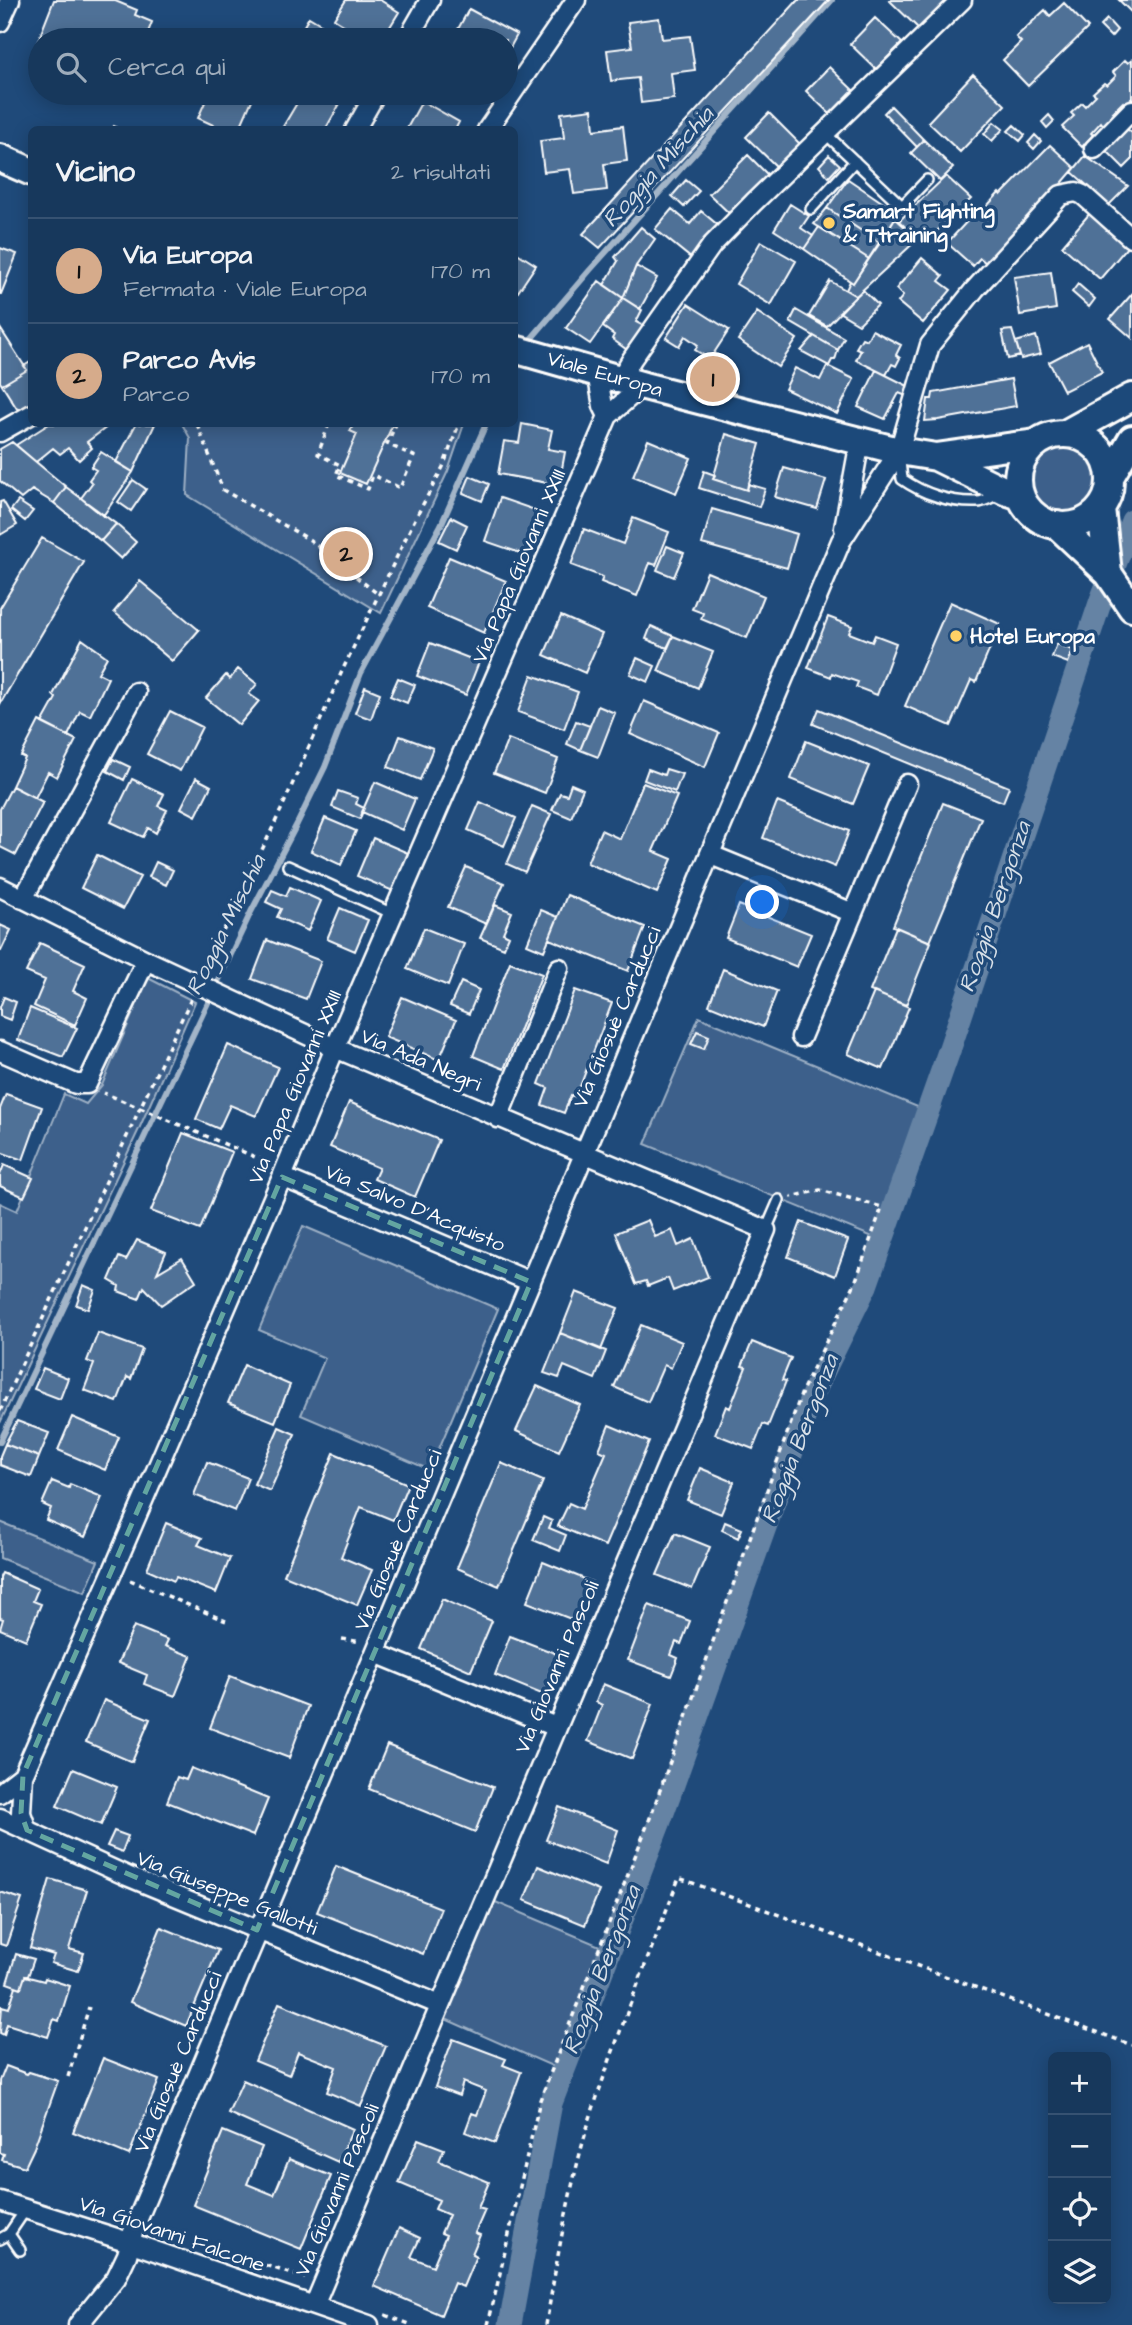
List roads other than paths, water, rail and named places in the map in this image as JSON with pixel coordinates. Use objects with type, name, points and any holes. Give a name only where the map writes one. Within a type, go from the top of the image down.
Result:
[{"type":"street","points":[[0,22],[10,0]]},
{"type":"street","points":[[414,28],[430,0]]},
{"type":"street","points":[[518,84],[576,0]]},
{"type":"street","points":[[608,416],[603,406],[632,359],[712,245],[962,0]]},
{"type":"street","points":[[357,126],[369,105]]},
{"type":"street","points":[[489,126],[503,105]]},
{"type":"street","points":[[1094,149],[1132,110]]},
{"type":"street","points":[[0,158],[28,170]]},
{"type":"street","points":[[899,451],[930,345],[975,289],[1060,195],[1076,192],[1083,195],[1131,238]]},
{"type":"street","name":"Viale Europa","points":[[522,351],[899,451],[936,457],[1013,494]]},
{"type":"street","points":[[608,416],[620,379]]},
{"type":"street","points":[[1132,397],[1065,433],[1036,443],[1027,451],[1022,461],[1013,494],[1036,516],[1057,525],[1108,573],[1132,606]]},
{"type":"street","points":[[0,432],[28,416]]},
{"type":"street","name":"Via Papa Giovanni XXIII","points":[[23,1775],[608,416]]},
{"type":"street","points":[[1057,525],[1081,522],[1092,517],[1101,508],[1109,491],[1110,477],[1104,457],[1094,445],[1065,433]]},
{"type":"street","points":[[1110,477],[1132,439]]},
{"type":"street","name":"Via Giosuè Carducci","points":[[841,541],[860,441]]},
{"type":"street","name":"Viale Europa","points":[[936,457],[1036,443]]},
{"type":"street","name":"Via Giosuè Carducci","points":[[78,2325],[116,2278],[127,2255],[129,2242],[371,1649],[531,1282],[841,541],[899,451]]},
{"type":"street","points":[[1101,508],[1108,573]]},
{"type":"street","points":[[23,899],[136,692]]},
{"type":"street","points":[[801,1037],[907,784]]},
{"type":"street","points":[[711,855],[853,913]]},
{"type":"street","name":"Via Ada Negri","points":[[0,887],[208,990],[335,1048],[584,1154]]},
{"type":"street","points":[[0,1051],[76,1084],[87,1084],[146,960]]},
{"type":"street","name":"Via Ada Negri","points":[[498,1118],[559,968]]},
{"type":"street","points":[[584,1154],[766,1230]]},
{"type":"street","name":"Via Salvo D'Acquisto","points":[[283,1174],[531,1282]]},
{"type":"street","name":"Via Giovanni Pascoli","points":[[314,2306],[766,1230]]},
{"type":"street","points":[[371,1649],[556,1727]]},
{"type":"street","points":[[0,1793],[23,1775]]},
{"type":"street","points":[[23,1775],[21,1813],[27,1830]]},
{"type":"street","name":"Via Giuseppe Gallotti","points":[[0,1818],[127,1877],[440,2005]]},
{"type":"street","name":"Via Giovanni Falcone","points":[[0,2201],[129,2242],[369,2325]]},
{"type":"lane","points":[[825,133],[902,206],[928,180]]},
{"type":"lane","points":[[811,209],[855,161]]},
{"type":"lane","points":[[899,451],[902,479],[918,490],[980,503],[1013,494]]},
{"type":"lane","points":[[288,866],[393,914]]},
{"type":"lane","points":[[766,1230],[779,1199]]},
{"type":"lane","points":[[20,2250],[5,2236],[26,2209]]},
{"type":"waterway","name":"Roggia Mischia","points":[[525,346],[832,0]]},
{"type":"waterway","name":"Roggia Mischia","points":[[0,1442],[251,912],[325,767],[361,673],[441,525],[485,427]]},
{"type":"waterway","name":"Roggia Bergonza","points":[[510,2325],[551,2103],[660,1821],[813,1393],[866,1286],[949,1051],[1101,600],[1132,521]]},
{"type":"place","name":"Samart Fighting & Ttraining","points":[[829,223]]},
{"type":"place","name":"Via Europa","points":[[713,379]]},
{"type":"place","name":"Parco Avis","points":[[346,554]]},
{"type":"place","name":"Hotel Europa","points":[[956,636]]}]
